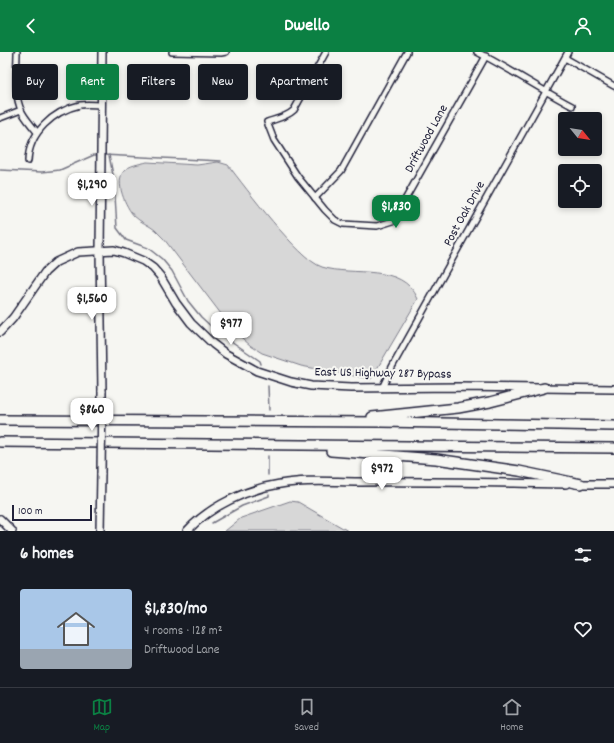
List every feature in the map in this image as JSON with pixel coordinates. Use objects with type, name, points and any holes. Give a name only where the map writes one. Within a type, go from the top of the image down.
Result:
[{"type":"highway","points":[[324,422],[458,408],[490,402],[544,388]]},
{"type":"highway","points":[[0,420],[614,426]]},
{"type":"highway","points":[[0,442],[614,448]]},
{"type":"highway","points":[[296,445],[311,450],[436,459],[519,471],[581,484]]},
{"type":"main road","points":[[100,531],[102,392],[100,251],[102,52]]},
{"type":"main road","name":"East US Highway 287 Bypass","points":[[0,332],[13,318],[46,272],[56,262],[78,252],[114,250],[124,252],[143,261],[153,268],[160,276],[176,303],[191,323],[226,354],[257,371],[291,382],[311,386],[351,388],[614,389]]},
{"type":"main road","points":[[187,531],[200,519],[247,492],[281,483],[380,482],[614,484]]},
{"type":"main road","points":[[0,519],[12,531]]},
{"type":"street","points":[[17,52],[17,91],[21,110],[37,132]]},
{"type":"street","points":[[172,52],[223,52]]},
{"type":"street","name":"Driftwood Lane","points":[[326,52],[294,110],[290,114],[267,122],[274,140],[298,177],[329,215],[339,223],[343,224],[378,226],[393,221],[486,56]]},
{"type":"street","points":[[315,198],[341,171],[407,52]]},
{"type":"street","points":[[477,52],[520,75],[546,92],[572,106]]},
{"type":"street","name":"Post Oak Drive","points":[[382,388],[395,360],[568,52]]},
{"type":"street","points":[[565,58],[614,86]]},
{"type":"street","points":[[28,161],[31,145],[37,132],[56,114],[80,105],[102,104]]},
{"type":"street","points":[[0,118],[21,110]]},
{"type":"shaded area","points":[[147,162],[197,165],[218,162],[228,165],[286,237],[312,261],[322,267],[334,270],[389,275],[401,280],[411,287],[418,299],[371,379],[301,366],[262,353],[251,346],[234,331],[164,239],[155,230],[136,218],[128,207],[122,194],[120,181],[121,176],[129,167]]},
{"type":"shaded area","points":[[290,501],[298,502],[348,531],[225,531],[241,518]]},
{"type":"waterway","points":[[0,170],[42,172],[60,170],[94,155],[99,155]]},
{"type":"waterway","points":[[103,155],[221,161]]},
{"type":"waterway","points":[[109,155],[114,180],[117,228],[126,240],[148,248],[162,259],[172,271],[188,301],[201,317],[215,330],[260,361],[261,364]]},
{"type":"waterway","points":[[268,386],[269,410]]},
{"type":"waterway","points":[[268,456],[268,475]]},
{"type":"waterway","points":[[212,523],[242,506],[269,496],[269,494]]}]
